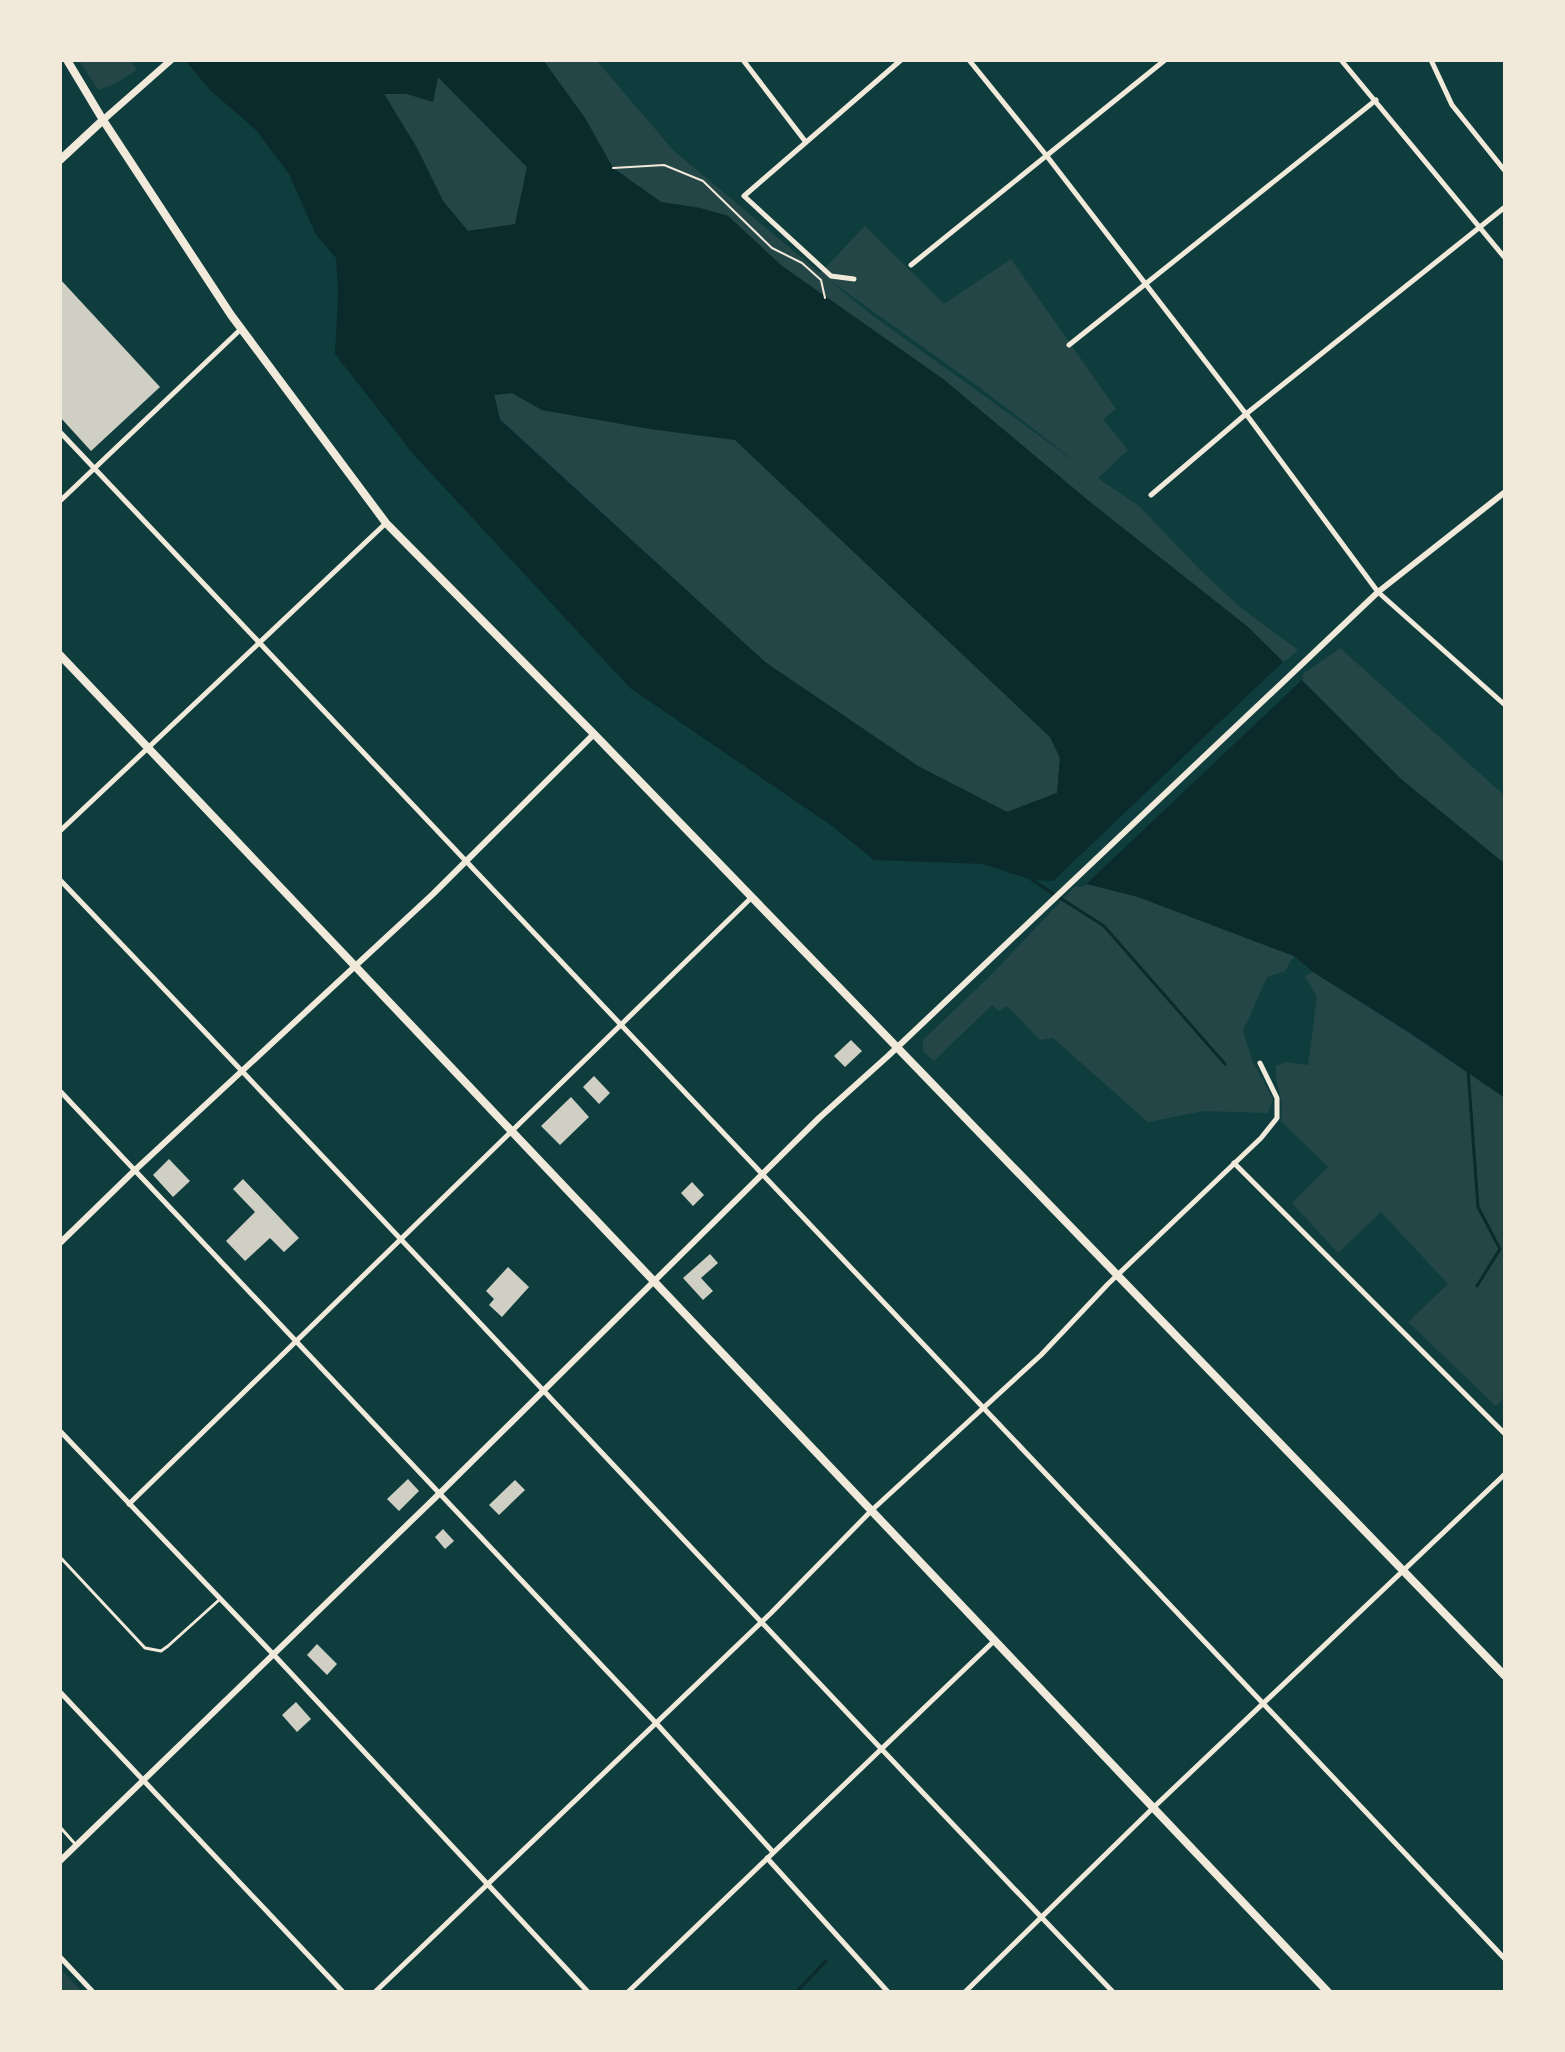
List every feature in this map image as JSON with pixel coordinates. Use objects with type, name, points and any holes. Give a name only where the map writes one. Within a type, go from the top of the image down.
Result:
[{"type":"main road","points":[[67,60],[241,329],[386,523],[1505,1676]]},
{"type":"main road","points":[[60,160],[171,60]]},
{"type":"main road","points":[[60,655],[1328,1992]]},
{"type":"street","points":[[743,60],[805,141]]},
{"type":"street","points":[[854,279],[831,276],[744,196],[901,60]]},
{"type":"street","points":[[969,60],[1246,414],[1378,592],[1505,705]]},
{"type":"street","points":[[911,265],[1165,60]]},
{"type":"street","points":[[1341,60],[1505,258]]},
{"type":"street","points":[[1431,60],[1452,105],[1505,171]]},
{"type":"street","points":[[1069,345],[1376,100]]},
{"type":"street","points":[[1151,495],[1246,414],[1505,207]]},
{"type":"street","points":[[60,501],[241,329]]},
{"type":"street","points":[[60,432],[1505,1959]]},
{"type":"street","points":[[60,1861],[544,1392],[762,1174],[1378,592],[1505,492]]},
{"type":"street","points":[[60,831],[386,523]]},
{"type":"street","points":[[60,1243],[356,967],[594,734]]},
{"type":"street","points":[[60,880],[1113,1992]]},
{"type":"street","points":[[129,1504],[752,897]]},
{"type":"street","points":[[375,1992],[761,1622],[872,1510],[1041,1355],[1117,1276],[1261,1138],[1277,1118],[1277,1098],[1260,1063]]},
{"type":"street","points":[[60,1091],[656,1723],[773,1852]]},
{"type":"street","points":[[1234,1163],[1505,1434]]},
{"type":"street","points":[[60,1431],[588,1992]]},
{"type":"street","points":[[965,1992],[1154,1807],[1505,1474]]},
{"type":"street","points":[[628,1992],[995,1640]]},
{"type":"street","points":[[60,1692],[343,1992]]},
{"type":"street","points":[[767,1858],[888,1992]]},
{"type":"street","points":[[60,1957],[93,1992]]},
{"type":"lane","points":[[60,1557],[145,1648],[155,1651],[168,1646],[219,1600]]},
{"type":"lane","points":[[60,1827],[76,1845]]},
{"type":"path","points":[[613,168],[664,165],[703,181],[772,248],[802,263],[821,280],[825,298]]},
{"type":"shaded area","points":[[79,60],[130,60],[137,70],[115,84],[98,90]]},
{"type":"shaded area","points":[[185,60],[543,60],[585,118],[613,168],[661,202],[728,216],[782,266],[943,379],[1090,502],[1248,627],[1401,779],[1505,864],[1505,1098],[1409,1032],[1313,972],[1294,956],[1138,897],[1079,882],[1032,880],[983,864],[874,860],[832,826],[630,688],[414,455],[335,354],[336,258],[316,235],[289,174],[256,130],[210,90]],"holes":[[[438,77],[527,167],[515,224],[468,231],[443,201],[417,148],[384,94],[407,94],[433,102]],[[512,393],[542,410],[735,440],[1050,737],[1060,758],[1057,793],[1007,812],[918,766],[765,662],[500,420],[494,395]]]},
{"type":"shaded area","points":[[543,60],[596,60],[673,150],[820,273],[865,226],[944,304],[1011,259],[1116,409],[1103,419],[1128,450],[1098,478],[1140,507],[1241,608],[1298,650],[1284,663],[1248,627],[1090,502],[943,379],[782,266],[728,216],[661,202],[613,168],[585,118]],"holes":[[[825,277],[983,390],[1080,465],[869,313]]]},
{"type":"shaded area","points":[[438,77],[527,167],[516,224],[468,231],[443,201],[417,148],[384,94],[407,94],[433,101]]},
{"type":"shaded area","points":[[512,393],[542,410],[735,440],[1050,737],[1060,758],[1057,793],[1007,812],[918,766],[765,662],[500,419],[494,394]]},
{"type":"shaded area","points":[[1340,648],[1505,796],[1505,864],[1401,779],[1299,677]]},
{"type":"shaded area","points":[[1079,882],[1138,897],[1294,956],[1285,971],[1267,977],[1243,1031],[1252,1060],[1273,1099],[1268,1113],[1204,1111],[1148,1122],[1053,1038],[1040,1040],[1007,1006],[999,1011],[992,1005],[934,1061],[923,1051],[923,1040],[994,972]]},
{"type":"shaded area","points":[[1313,972],[1505,1098],[1505,1397],[1496,1406],[1408,1322],[1448,1284],[1381,1212],[1338,1253],[1292,1203],[1328,1167],[1281,1121],[1282,1105],[1276,1074],[1276,1066],[1286,1062],[1308,1065],[1317,997],[1305,976]]},
{"type":"shaded area","points":[[60,1968],[82,1992],[60,1992]]},
{"type":"pier","points":[[1286,659],[1304,678],[1083,887],[1049,885]]},
{"type":"building","points":[[60,279],[160,387],[91,451],[60,417]]},
{"type":"building","points":[[851,1040],[862,1051],[845,1067],[834,1056]]},
{"type":"building","points":[[594,1076],[610,1093],[599,1104],[583,1087]]},
{"type":"building","points":[[571,1097],[589,1117],[560,1145],[541,1126]]},
{"type":"building","points":[[169,1159],[190,1181],[173,1197],[153,1175]]},
{"type":"building","points":[[243,1179],[299,1238],[284,1252],[270,1238],[245,1261],[226,1241],[255,1212],[233,1189]]},
{"type":"building","points":[[692,1182],[704,1195],[693,1206],[681,1193]]},
{"type":"building","points":[[710,1254],[718,1263],[701,1278],[713,1291],[703,1300],[683,1278]]},
{"type":"building","points":[[508,1267],[529,1287],[502,1317],[489,1305],[494,1299],[486,1291]]},
{"type":"building","points":[[408,1479],[419,1491],[399,1511],[387,1499]]},
{"type":"building","points":[[515,1480],[525,1490],[499,1515],[489,1505]]},
{"type":"building","points":[[443,1529],[454,1541],[445,1549],[435,1537]]},
{"type":"building","points":[[317,1644],[337,1664],[327,1675],[307,1655]]},
{"type":"building","points":[[296,1702],[311,1719],[297,1732],[282,1715]]},
{"type":"waterway","points":[[1032,880],[1104,926],[1225,1064]]},
{"type":"waterway","points":[[1468,1070],[1478,1207],[1500,1249],[1477,1286]]},
{"type":"waterway","points":[[796,1992],[826,1961]]}]
